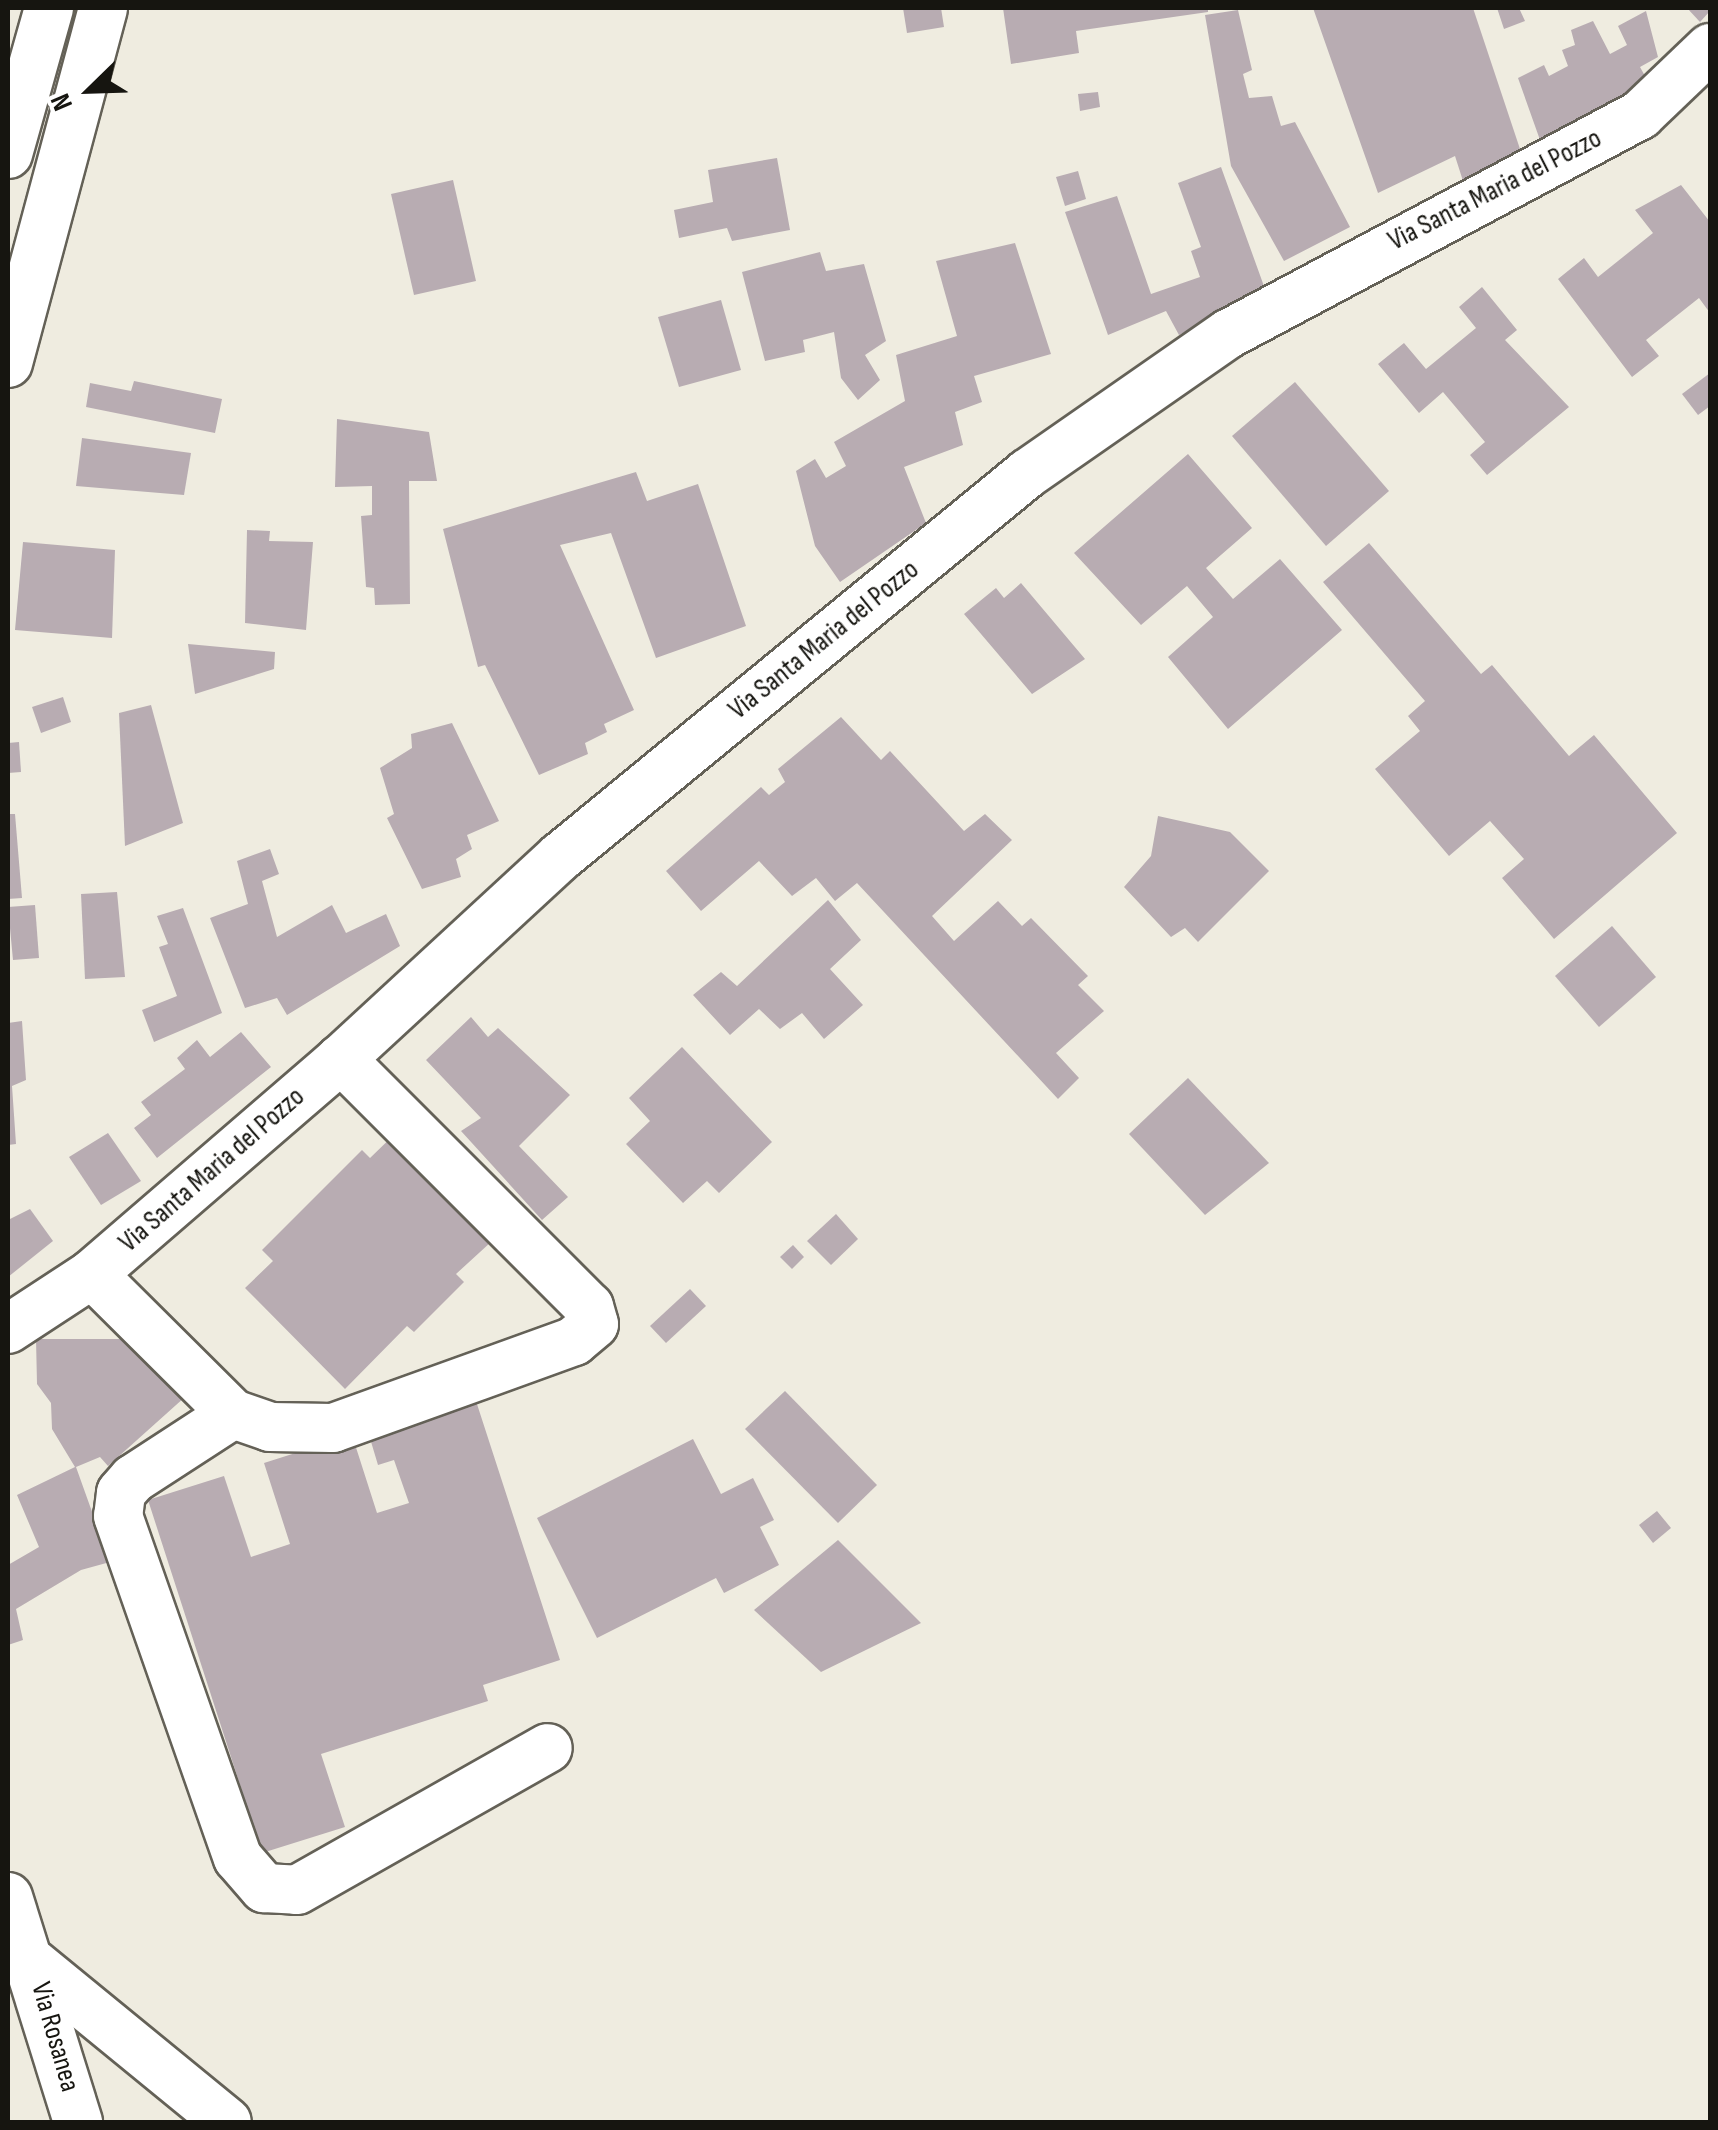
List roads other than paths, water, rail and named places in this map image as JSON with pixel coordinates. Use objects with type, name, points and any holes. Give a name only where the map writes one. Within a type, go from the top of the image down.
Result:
[{"type":"street","points":[[8,154],[50,8]]},
{"type":"street","points":[[8,364],[103,8]]},
{"type":"street","name":"Via Santa Maria del Pozzo","points":[[8,1330],[92,1274],[340,1060],[560,856],[1028,473],[1228,334],[1640,114],[1710,48]]},
{"type":"street","points":[[92,1274],[233,1414],[270,1427],[333,1428],[574,1341],[594,1324],[589,1306],[340,1060]]},
{"type":"street","points":[[233,1414],[133,1479],[121,1492],[118,1516],[238,1858],[264,1888],[296,1890],[548,1748]]},
{"type":"street","name":"Via Rosanea","points":[[8,1897],[34,1964],[78,2122]]},
{"type":"street","points":[[34,1964],[228,2122]]}]
